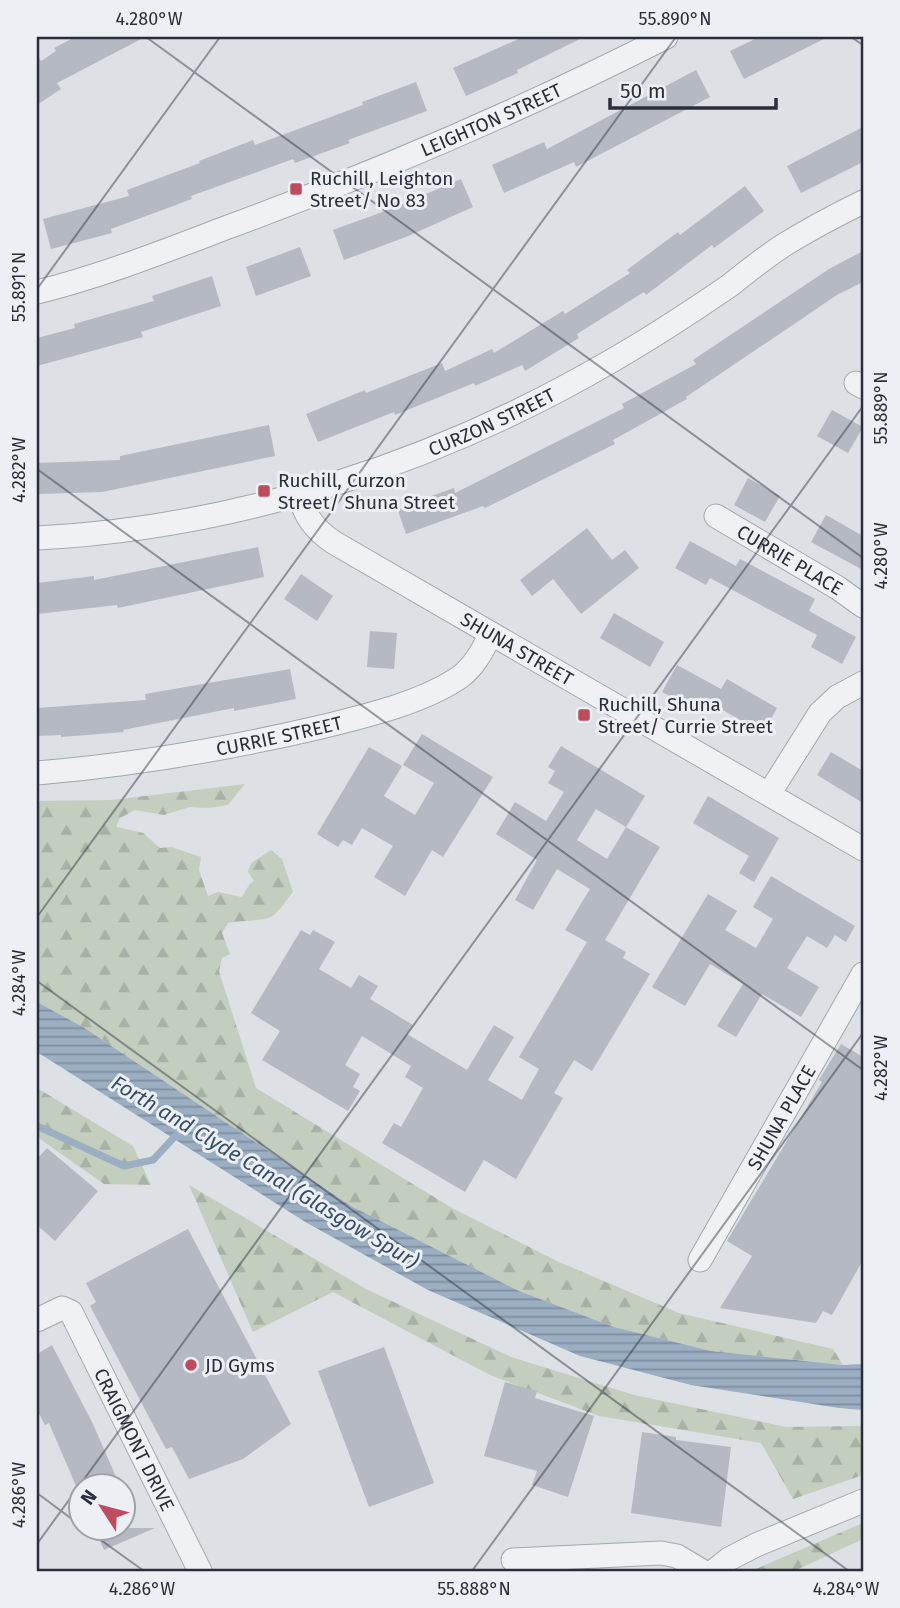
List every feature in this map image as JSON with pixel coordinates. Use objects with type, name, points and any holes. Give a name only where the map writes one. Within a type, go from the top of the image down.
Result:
[{"type":"street","name":"LEIGHTON STREET","points":[[37,292],[140,260],[357,178],[495,119],[666,37]]},
{"type":"street","name":"CURZON STREET","points":[[37,538],[149,527],[235,510],[299,494],[457,440],[517,412],[611,362],[671,325],[782,246],[863,202]]},
{"type":"street","name":"SHUNA STREET","points":[[299,494],[307,516],[322,534],[863,849]]},
{"type":"street","name":"CURRIE PLACE","points":[[716,516],[838,588],[863,606]]},
{"type":"street","name":"CURRIE STREET","points":[[37,773],[218,749],[362,717],[429,693],[460,677],[476,660],[491,634]]},
{"type":"street","points":[[769,794],[820,713],[837,698],[863,683]]},
{"type":"street","name":"SHUNA PLACE","points":[[700,1260],[863,974]]},
{"type":"street","name":"CRAIGMONT DRIVE","points":[[37,1320],[60,1309],[68,1309],[73,1315],[200,1571]]},
{"type":"street","points":[[714,1571],[748,1549],[863,1501]]},
{"type":"street","points":[[513,1560],[661,1553],[677,1556],[702,1571]]},
{"type":"green space","points":[[245,784],[228,805],[190,807],[164,815],[135,810],[120,818],[116,827],[143,833],[160,848],[171,847],[201,857],[199,870],[208,896],[218,892],[242,897],[254,881],[248,872],[251,863],[271,850],[282,859],[293,892],[282,907],[269,917],[228,923],[222,933],[230,954],[222,958],[219,971],[256,1088],[452,1208],[559,1262],[679,1313],[833,1349],[843,1365],[711,1351],[614,1327],[519,1291],[351,1206],[83,1027],[37,1002],[37,801],[112,800]]},
{"type":"green space","points":[[37,1088],[133,1146],[151,1185],[104,1184],[37,1137]]},
{"type":"green space","points":[[189,1185],[366,1289],[511,1357],[634,1395],[786,1427],[863,1426],[863,1475],[793,1499],[761,1443],[599,1416],[490,1375],[333,1292],[253,1332]]},
{"type":"green space","points":[[863,1523],[863,1539],[794,1571],[751,1571]]},
{"type":"water","name":"Forth and Clyde Canal (Glasgow Spur)","points":[[37,1002],[83,1027],[351,1206],[519,1291],[614,1327],[711,1351],[843,1365],[863,1364],[863,1410],[691,1385],[580,1356],[428,1290],[307,1223],[37,1052]]},
{"type":"building","points":[[75,37],[145,37],[57,83],[61,89],[37,105],[37,55],[41,61],[56,51],[54,48]]},
{"type":"building","points":[[523,37],[584,37],[517,70],[518,73],[466,96],[453,68]]},
{"type":"building","points":[[759,37],[828,37],[744,79],[730,51]]},
{"type":"building","points":[[696,70],[710,97],[576,167],[574,162],[504,193],[492,165],[544,142],[547,149]]},
{"type":"building","points":[[416,82],[427,111],[295,163],[293,159],[191,196],[192,199],[111,229],[112,233],[51,249],[43,219],[129,196],[127,190],[200,163],[199,161],[253,140],[255,145],[363,105],[362,102]]},
{"type":"building","points":[[863,127],[863,162],[801,193],[787,166]]},
{"type":"building","points":[[461,179],[473,207],[406,237],[344,260],[333,230]]},
{"type":"building","points":[[745,186],[764,211],[714,248],[712,245],[646,295],[644,292],[577,334],[579,338],[525,371],[522,365],[475,386],[474,383],[318,442],[306,414],[442,363],[445,371],[492,349],[494,353],[563,311],[565,314],[630,273],[627,270],[678,232],[680,235]]},
{"type":"building","points":[[300,247],[311,276],[256,296],[246,267]]},
{"type":"building","points":[[863,251],[863,282],[837,295],[686,397],[687,399],[613,440],[615,444],[485,508],[483,506],[406,534],[397,508],[454,488],[455,493],[624,408],[622,404],[696,364],[693,360],[829,269]]},
{"type":"building","points":[[212,276],[221,306],[141,332],[143,337],[37,366],[37,338],[75,328],[74,324],[154,301],[152,296]]},
{"type":"building","points":[[832,410],[863,427],[848,453],[817,436]]},
{"type":"building","points":[[269,425],[275,456],[102,492],[39,494],[38,463],[120,460],[120,456]]},
{"type":"building","points":[[748,478],[780,496],[765,522],[734,505]]},
{"type":"building","points":[[826,515],[863,536],[863,570],[811,542]]},
{"type":"building","points":[[587,528],[612,560],[625,550],[639,568],[581,614],[553,579],[532,596],[520,580]]},
{"type":"building","points":[[690,541],[736,566],[740,559],[815,599],[809,611],[856,637],[842,664],[811,647],[817,635],[710,578],[706,585],[675,568]]},
{"type":"building","points":[[258,547],[264,577],[118,608],[117,605],[37,614],[37,583],[94,576],[94,580]]},
{"type":"building","points":[[301,574],[333,596],[317,621],[284,599]]},
{"type":"building","points":[[614,613],[664,642],[650,667],[600,638]]},
{"type":"building","points":[[370,631],[397,633],[394,669],[367,667]]},
{"type":"building","points":[[677,665],[721,689],[727,679],[777,708],[763,733],[700,697],[693,709],[662,692]]},
{"type":"building","points":[[290,669],[296,699],[234,711],[234,708],[123,730],[124,732],[61,737],[37,736],[37,708],[146,700],[145,694]]},
{"type":"building","points":[[422,734],[493,777],[443,857],[432,850],[405,896],[374,877],[393,846],[362,828],[352,845],[343,840],[338,847],[317,834],[369,747],[402,766],[384,796],[415,815],[434,783],[403,765]]},
{"type":"building","points":[[561,746],[645,796],[626,827],[660,847],[605,940],[626,952],[623,958],[650,974],[592,1071],[574,1060],[554,1093],[563,1098],[516,1179],[484,1160],[465,1192],[382,1143],[394,1123],[401,1127],[423,1088],[405,1077],[411,1066],[362,1036],[345,1065],[360,1074],[353,1087],[360,1091],[348,1111],[262,1060],[280,1031],[251,1013],[301,930],[310,935],[313,930],[335,942],[319,969],[351,988],[359,975],[378,986],[370,999],[413,1025],[407,1034],[467,1070],[494,1025],[514,1037],[488,1080],[522,1100],[539,1069],[519,1057],[587,942],[565,930],[590,889],[557,869],[533,910],[515,900],[537,860],[496,834],[515,802],[546,821],[564,792],[548,783],[555,771],[548,767]],"holes":[[[596,809],[626,827],[607,859],[577,840]]]},
{"type":"building","points":[[831,752],[863,771],[863,803],[817,775]]},
{"type":"building","points":[[708,796],[779,838],[754,882],[739,873],[749,856],[693,823]]},
{"type":"building","points":[[771,876],[855,926],[846,942],[835,935],[827,948],[807,936],[787,968],[819,987],[801,1017],[762,994],[736,1037],[717,1026],[743,984],[710,964],[685,1006],[652,987],[708,894],[737,911],[725,930],[756,948],[773,919],[753,907]]},
{"type":"building","points":[[841,1044],[863,1057],[863,1260],[832,1315],[823,1311],[816,1323],[720,1308],[752,1256],[727,1241],[822,1082],[819,1080]]},
{"type":"building","points":[[47,1148],[98,1191],[55,1241],[37,1225],[37,1159]]},
{"type":"building","name":"JD Gyms","points":[[188,1229],[291,1424],[243,1459],[189,1479],[172,1447],[166,1449],[90,1306],[96,1302],[86,1283]]},
{"type":"building","points":[[52,1345],[93,1424],[114,1472],[70,1472],[49,1423],[45,1425],[37,1410],[37,1354]]},
{"type":"building","points":[[384,1347],[434,1483],[369,1507],[318,1371]]},
{"type":"building","points":[[505,1382],[537,1391],[535,1398],[594,1416],[568,1497],[532,1485],[537,1471],[484,1456]]},
{"type":"building","points":[[642,1432],[676,1437],[676,1440],[731,1447],[721,1527],[631,1513]]},
{"type":"building","points":[[136,1528],[155,1528],[136,1536]]},
{"type":"building","points":[[100,1542],[123,1542],[104,1550]]},
{"type":"waterway","name":"Forth and Clyde Canal (Glasgow Spur)","points":[[37,1126],[124,1166],[153,1160],[180,1131]]},
{"type":"place","name":"Ruchill, Leighton Street/ No 83","points":[[296,189]]},
{"type":"place","name":"Ruchill, Curzon Street/ Shuna Street","points":[[264,491]]},
{"type":"place","name":"Ruchill, Shuna Street/ Currie Street","points":[[584,715]]},
{"type":"place","name":"JD Gyms","points":[[191,1365]]}]
